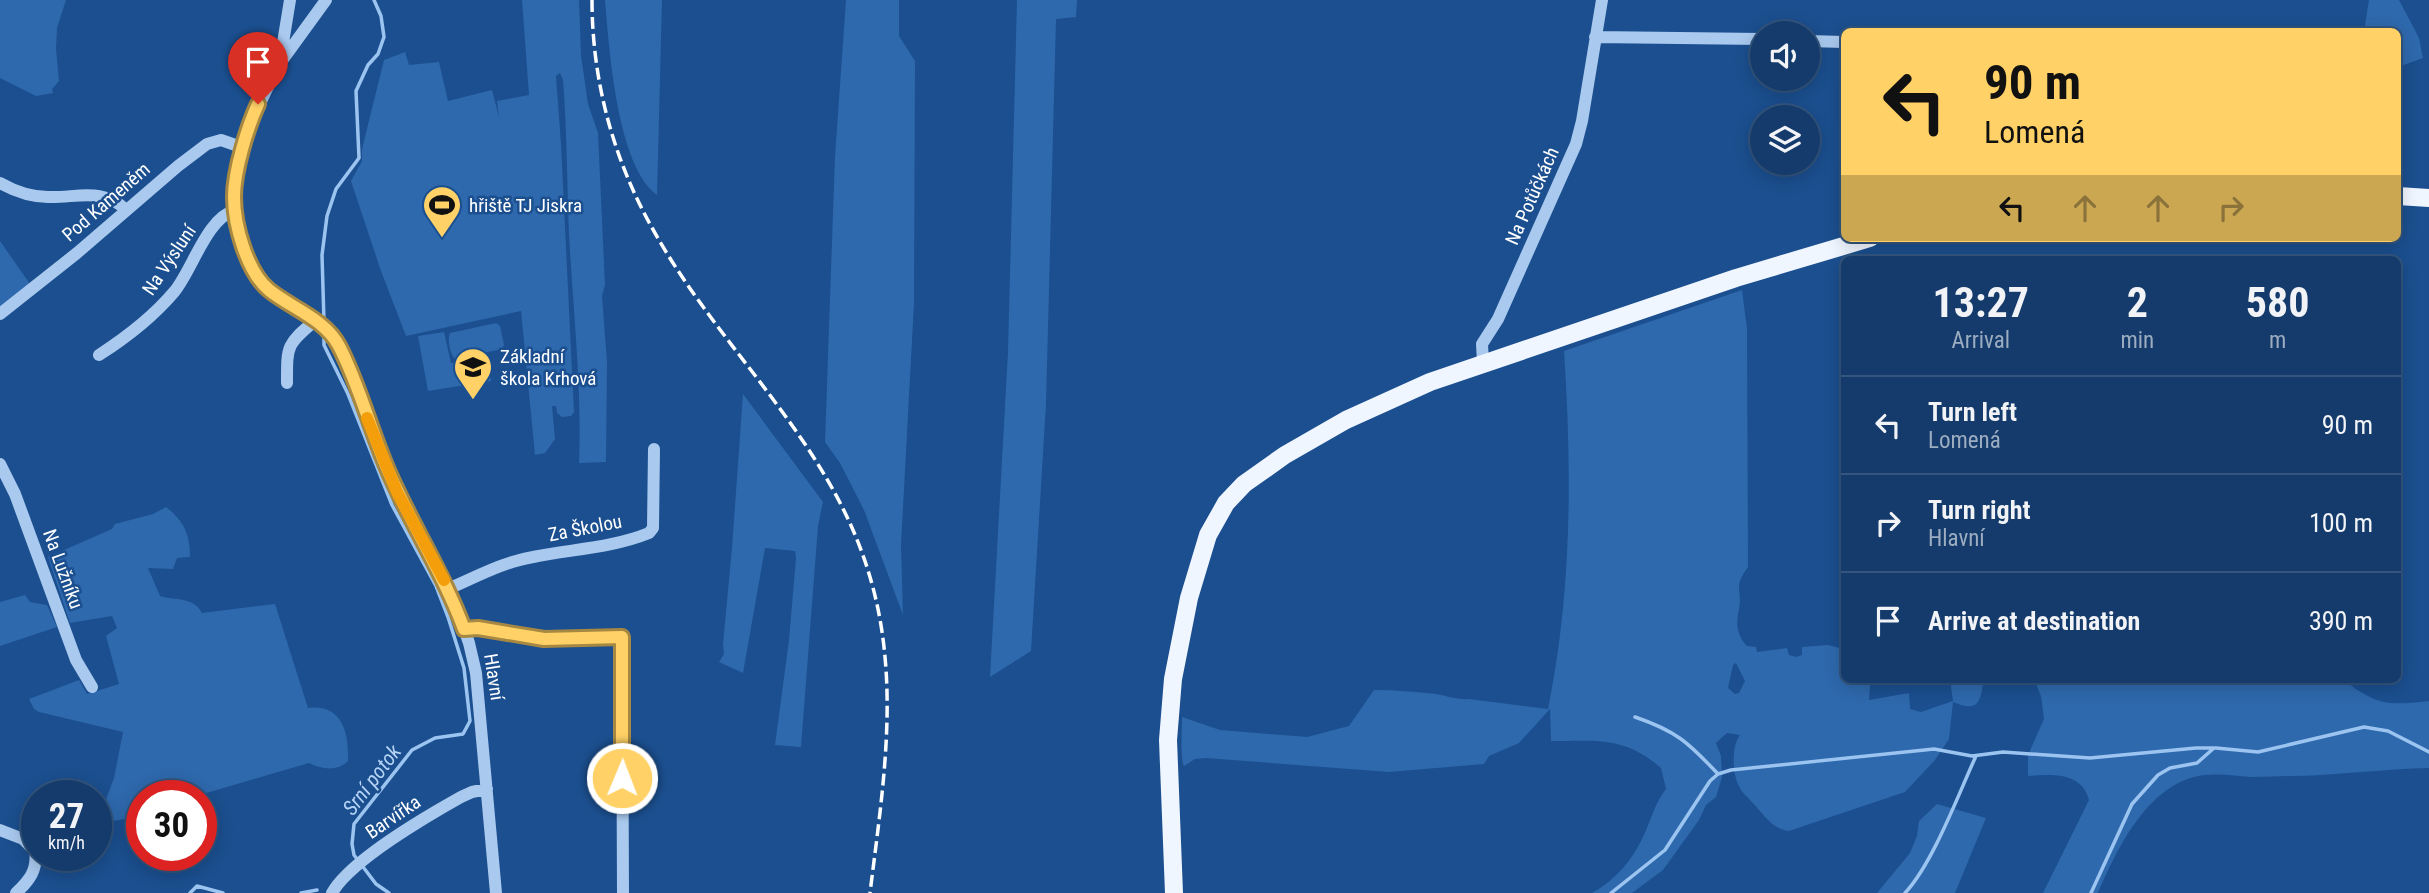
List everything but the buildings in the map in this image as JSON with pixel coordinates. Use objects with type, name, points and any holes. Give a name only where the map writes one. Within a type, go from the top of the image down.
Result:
[{"type":"main road","points":[[2401,196],[2429,198]]},
{"type":"main road","points":[[1174,893],[1168,740],[1173,678],[1193,584],[1208,535],[1220,512],[1234,494],[1255,475],[1330,429],[1396,396],[1483,363],[1736,278],[1857,242]]},
{"type":"street","name":"Hlavní","points":[[290,0],[277,68],[256,109],[244,148],[235,188],[235,210],[247,255],[259,281],[331,334],[342,353],[397,492],[448,589],[464,629],[476,673],[496,893]]},
{"type":"street","points":[[277,68],[326,0]]},
{"type":"street","name":"Na Potůčkách","points":[[1483,363],[1482,344],[1498,319],[1576,144],[1602,0]]},
{"type":"street","points":[[1595,37],[1750,39]]},
{"type":"street","points":[[1820,41],[1841,42]]},
{"type":"street","name":"Pod Kameněm","points":[[0,314],[210,142],[221,140],[244,148]]},
{"type":"street","points":[[0,183],[26,194],[47,197],[89,194],[103,196],[118,202],[127,210]]},
{"type":"street","name":"Na Výsluní","points":[[99,355],[124,340],[154,315],[177,289],[221,217],[235,210]]},
{"type":"street","points":[[287,383],[287,355],[290,344],[317,322]]},
{"type":"street","name":"Za Školou","points":[[448,589],[503,565],[532,557],[601,547],[649,533],[653,528],[654,449]]},
{"type":"street","name":"Na Lužníku","points":[[0,464],[15,494],[76,660],[92,687]]},
{"type":"street","points":[[464,629],[478,628],[544,639],[622,637],[623,893]]},
{"type":"street","name":"Barvířka","points":[[332,893],[358,864],[461,797],[487,789]]},
{"type":"street","points":[[0,830],[23,839],[34,851],[34,870],[30,880],[16,893]]},
{"type":"shaded area","points":[[0,0],[66,0],[57,28],[59,81],[52,89],[53,93],[36,96],[0,78]]},
{"type":"shaded area","points":[[522,0],[579,0],[581,55],[588,104],[598,133],[605,285],[602,296],[607,362],[606,462],[579,463],[578,377],[563,80],[560,73],[556,76],[574,412],[571,416],[562,417],[557,413],[556,406],[552,406],[555,439],[545,453],[535,455],[521,311],[406,336],[351,181],[362,161],[362,149],[384,60],[405,52],[409,65],[439,62],[448,101],[492,90],[499,117],[497,101],[529,95]]},
{"type":"shaded area","points":[[605,0],[662,0],[657,195],[643,180],[624,133],[609,47]]},
{"type":"shaded area","points":[[846,0],[899,0],[899,36],[915,61],[914,303],[901,545],[903,615],[864,510],[840,463],[825,442],[835,156]]},
{"type":"shaded area","points":[[1017,0],[1077,0],[1076,17],[1056,19],[1046,404],[1031,651],[990,677],[1008,352]]},
{"type":"shaded area","points":[[2369,0],[2399,0],[2419,38],[2423,58],[2401,66],[2401,28],[2364,28]]},
{"type":"shaded area","points":[[0,241],[30,284],[0,309]]},
{"type":"shaded area","points":[[1742,290],[1747,329],[1748,567],[1739,585],[1737,624],[1743,642],[1747,646],[1756,647],[1757,652],[1787,648],[1789,655],[1796,657],[1802,655],[1802,647],[1828,645],[1841,648],[1841,683],[1871,683],[1869,700],[1909,693],[1910,709],[1921,712],[1953,701],[1951,683],[1986,683],[1983,684],[1975,705],[1953,702],[1949,739],[1935,760],[1905,792],[1789,831],[1783,830],[1772,824],[1741,790],[1735,776],[1734,761],[1735,746],[1740,735],[1727,733],[1716,743],[1721,756],[1722,777],[1716,797],[1706,805],[1699,820],[1663,870],[1632,893],[1592,893],[1616,875],[1629,860],[1640,844],[1666,789],[1661,768],[1635,750],[1597,741],[1551,741],[1550,709],[1519,743],[1489,756],[1484,764],[1389,772],[1206,758],[1195,759],[1184,766],[1182,717],[1220,730],[1307,737],[1349,726],[1374,690],[1436,694],[1548,709],[1566,576],[1568,441],[1564,351]],"holes":[[[1736,663],[1745,681],[1739,693],[1735,694],[1728,688],[1733,665]]]},
{"type":"shaded area","points":[[496,323],[500,326],[504,345],[502,349],[455,359],[450,347],[450,333]]},
{"type":"shaded area","points":[[444,332],[451,363],[487,356],[491,381],[428,391],[418,336]]},
{"type":"shaded area","points":[[743,394],[823,502],[818,526],[801,747],[775,745],[789,640],[795,551],[765,548],[743,673],[719,662],[724,654]]},
{"type":"shaded area","points":[[166,507],[177,517],[189,541],[190,557],[177,558],[173,569],[148,568],[160,596],[189,601],[202,613],[275,604],[308,708],[320,708],[336,715],[345,730],[348,761],[339,767],[329,768],[309,763],[217,790],[217,780],[126,780],[126,817],[112,821],[112,783],[123,732],[39,712],[34,709],[29,699],[79,680],[87,694],[119,684],[106,636],[117,628],[112,616],[70,623],[48,557],[112,529],[115,524],[153,514]]},
{"type":"shaded area","points":[[25,595],[30,602],[47,605],[57,627],[0,646],[0,602]]},
{"type":"shaded area","points":[[2036,683],[2348,683],[2382,702],[2429,701],[2429,768],[2312,775],[2194,777],[2177,784],[2147,808],[2123,841],[2098,893],[2043,893],[2089,800],[2080,784],[2073,780],[2056,775],[2028,776],[2028,755],[2044,719],[2041,696]]},
{"type":"shaded area","points":[[1937,804],[1986,818],[1955,893],[1877,893],[1910,853],[1917,836],[1919,821]]},
{"type":"waterway","name":"Srní potok","points":[[324,322],[322,255],[327,216],[336,189],[359,158],[356,91],[368,65],[378,54],[384,37],[381,16],[374,0]]},
{"type":"waterway","name":"Srní potok","points":[[324,333],[324,345],[348,394],[392,505],[436,586],[464,668],[470,721],[463,734],[435,738],[412,750],[354,824],[354,855],[376,884],[389,893]]},
{"type":"waterway","points":[[1635,717],[1661,727],[1681,739],[1718,774]]},
{"type":"waterway","points":[[1611,893],[1665,850],[1710,781],[1718,774],[1731,770],[1934,749],[1972,756],[2003,752],[2090,758],[2196,748],[2258,752],[2364,727],[2388,731],[2429,752]]},
{"type":"waterway","points":[[2091,893],[2132,804],[2158,775],[2170,768],[2197,763],[2214,748]]},
{"type":"waterway","points":[[1905,893],[1935,847],[1976,756]]},
{"type":"waterway","points":[[190,893],[197,886],[223,893]]},
{"type":"waterway","points":[[301,893],[317,890]]},
{"type":"railway","points":[[592,0],[600,87],[615,143],[637,198],[677,269],[800,437],[828,481],[852,527],[870,577],[885,656],[887,695],[884,774],[870,893]]},
{"type":"slow traffic","points":[[367,418],[397,492],[444,580]]},
{"type":"place","name":"hřiště TJ Jiskra","points":[[442,239]]},
{"type":"place","name":"Základní škola Krhová","points":[[473,401]]},
{"type":"route","points":[[258,104],[234,193],[237,220],[253,271],[269,290],[319,323],[337,342],[390,475],[440,572],[464,629],[478,628],[544,639],[622,637],[622,778]]}]
